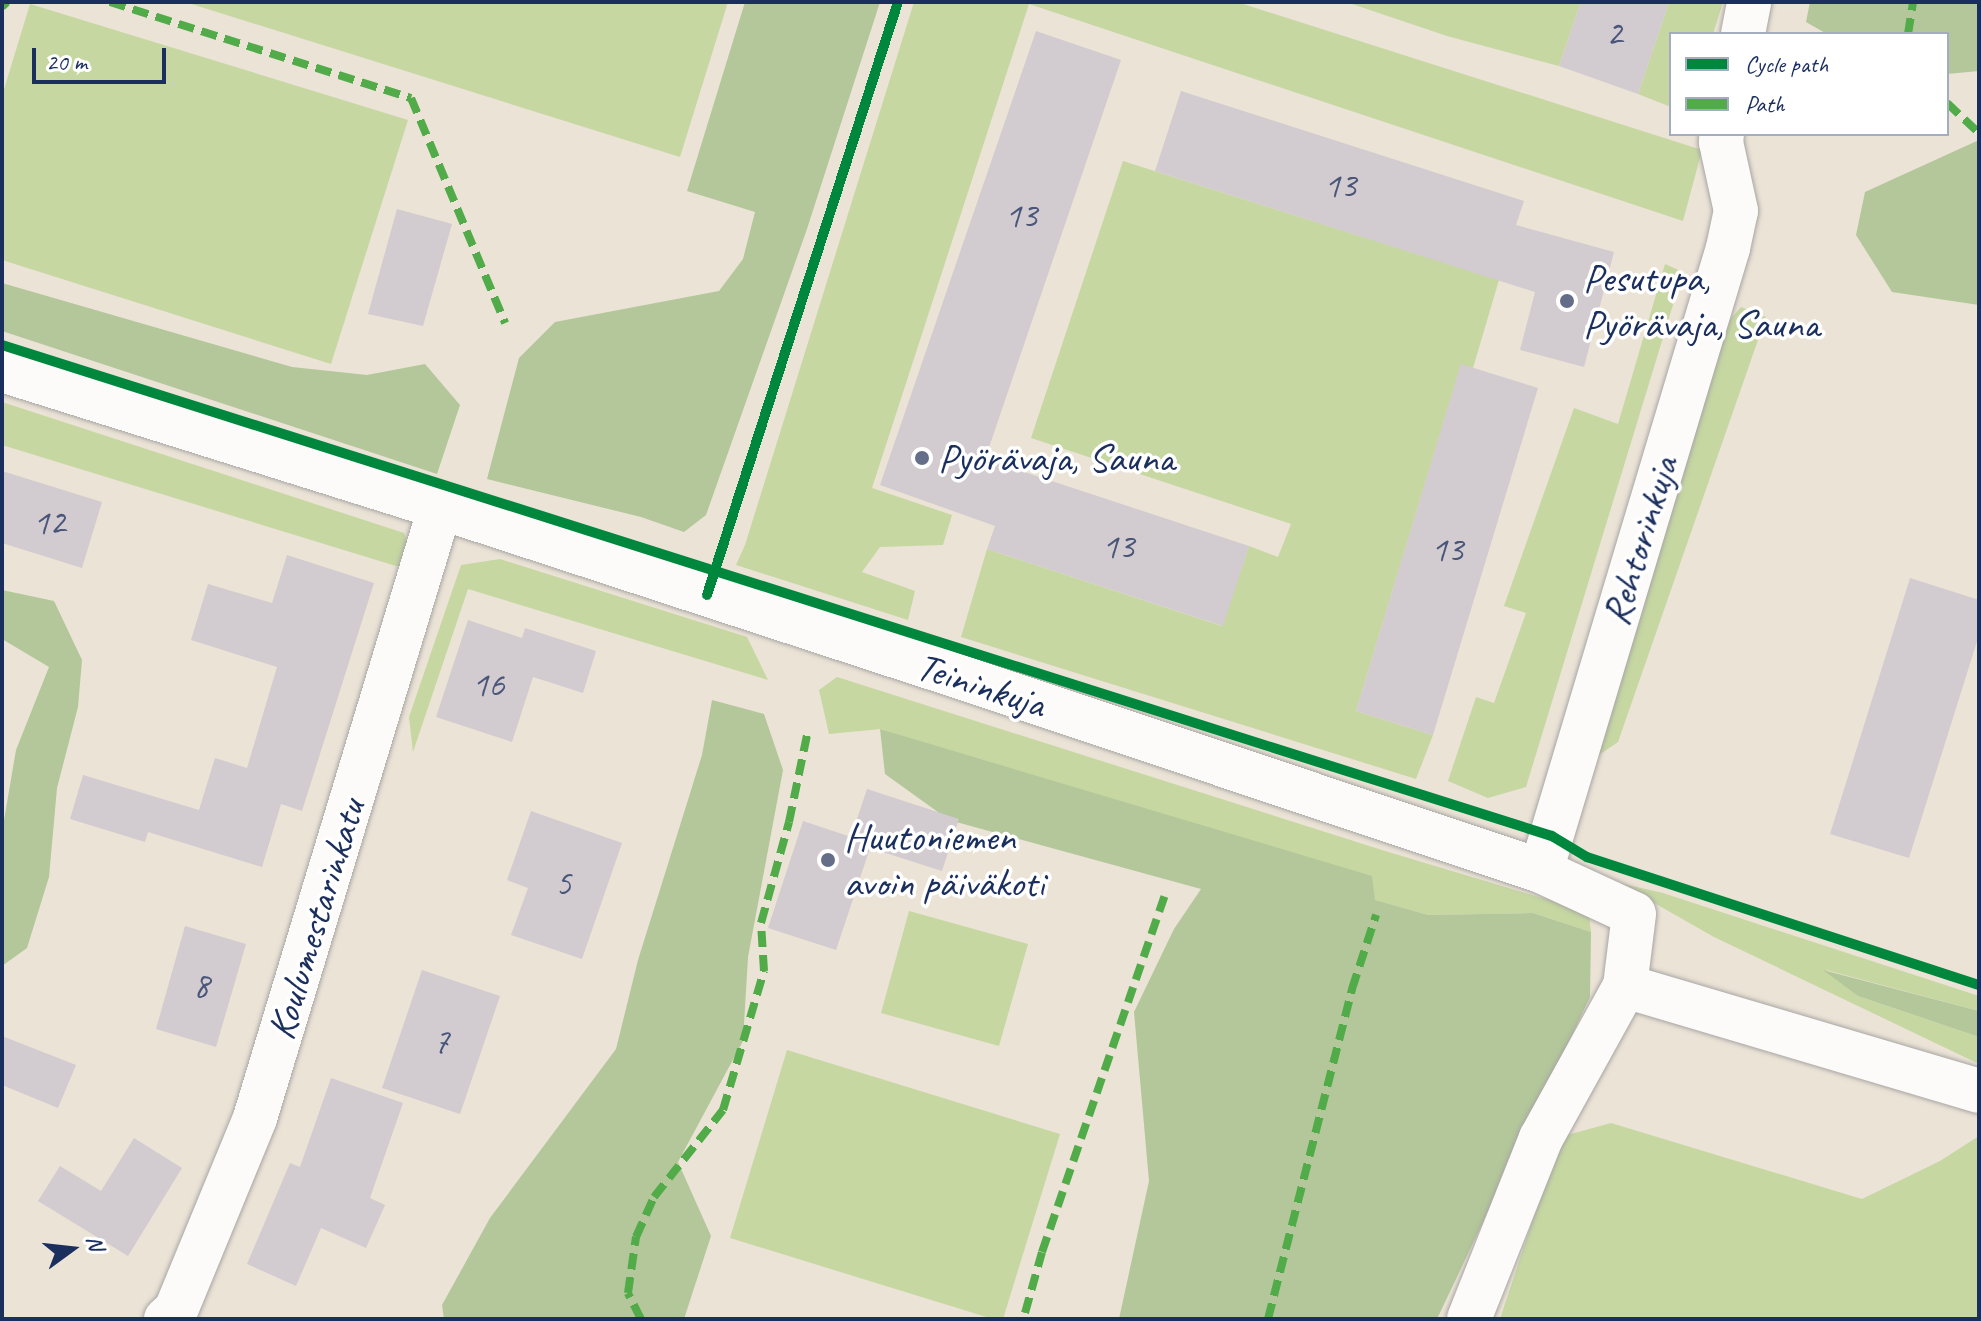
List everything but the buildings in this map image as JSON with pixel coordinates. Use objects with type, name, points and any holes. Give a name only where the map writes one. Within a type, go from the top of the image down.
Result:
[{"type":"street","points":[[1743,32],[1749,2]]},
{"type":"street","name":"Rehtorinkuja","points":[[1541,871],[1736,211],[1722,136]]},
{"type":"street","name":"Teininkuja","points":[[2,370],[440,508],[1541,871],[1634,914],[1625,986]]},
{"type":"street","name":"Koulumestarinkatu","points":[[174,1316],[255,1118],[440,508]]},
{"type":"street","points":[[1469,1319],[1541,1138],[1625,986],[1979,1091]]},
{"type":"green space","points":[[185,2],[728,2],[680,157]]},
{"type":"green space","points":[[745,2],[880,2],[807,229],[706,515],[684,532],[641,517],[487,479],[519,358],[555,322],[719,291],[743,259],[755,212],[687,191]]},
{"type":"green space","points":[[914,2],[1237,2],[1702,150],[1683,221],[1029,4],[872,488],[952,515],[943,545],[880,547],[862,572],[915,591],[908,620],[736,565],[745,545]]},
{"type":"green space","points":[[1346,2],[1581,2],[1559,66],[1447,36]]},
{"type":"green space","points":[[1669,2],[1723,2],[1714,32],[1669,32],[1669,106],[1638,94]]},
{"type":"green space","points":[[1810,2],[1979,2],[1979,71],[1949,74],[1949,32],[1824,32],[1806,22]]},
{"type":"green space","points":[[30,4],[408,120],[331,364],[2,260],[2,96]]},
{"type":"green space","points":[[1979,140],[1979,305],[1892,292],[1856,235],[1865,192]]},
{"type":"green space","points":[[1123,161],[1499,280],[1473,368],[1461,365],[1356,711],[1433,735],[1416,779],[961,637],[987,549],[1222,626],[1249,546],[1278,557],[1291,524],[1031,438]]},
{"type":"green space","points":[[1665,264],[1683,272],[1526,787],[1488,798],[1448,781],[1476,697],[1494,703],[1526,613],[1504,606],[1574,408],[1618,424]]},
{"type":"green space","points":[[2,283],[292,367],[367,375],[425,364],[460,405],[437,474],[2,331]]},
{"type":"green space","points":[[1741,307],[1766,317],[1618,742],[1596,757],[1719,332]]},
{"type":"green space","points":[[2,402],[404,533],[413,555],[408,566],[396,566],[2,445]]},
{"type":"green space","points":[[500,559],[747,637],[768,680],[468,589],[413,752],[409,717],[461,565]]},
{"type":"green space","points":[[2,590],[54,601],[82,660],[78,707],[57,788],[49,877],[27,948],[2,966],[2,832],[16,750],[49,667],[2,639]]},
{"type":"green space","points":[[837,677],[1382,850],[1542,898],[1588,906],[1591,932],[1533,913],[1428,915],[1374,900],[881,729],[829,734],[819,690]]},
{"type":"green space","points":[[712,700],[764,714],[783,770],[748,957],[743,1041],[678,1162],[711,1236],[684,1319],[444,1319],[442,1305],[490,1218],[616,1049],[638,960],[702,755]]},
{"type":"green space","points":[[880,729],[1372,876],[1375,900],[1428,915],[1533,913],[1591,932],[1590,997],[1437,1319],[1119,1319],[1149,1181],[1134,1012],[1174,929],[1201,889],[949,820],[885,774]]},
{"type":"green space","points":[[1619,883],[1663,893],[1979,996],[1979,1011],[1826,970],[1858,996],[1979,1037],[1979,1083],[1977,1063],[1714,937]]},
{"type":"green space","points":[[909,911],[1028,944],[999,1046],[881,1013]]},
{"type":"green space","points":[[1823,970],[1979,1011],[1979,1037],[1858,996]]},
{"type":"green space","points":[[787,1050],[1060,1134],[1003,1319],[993,1319],[730,1238]]},
{"type":"green space","points":[[1611,1123],[1862,1199],[1940,1161],[1979,1136],[1979,1319],[1500,1319],[1560,1137]]},
{"type":"marked path","points":[[2,7],[7,2]]},
{"type":"marked path","points":[[110,2],[411,98],[505,323]]},
{"type":"marked path","points":[[1908,32],[1913,2]]},
{"type":"marked path","points":[[1949,105],[1979,133]]},
{"type":"marked path","points":[[641,1319],[628,1293],[636,1237],[654,1197],[723,1110],[764,971],[761,923],[789,822],[807,735]]},
{"type":"marked path","points":[[1025,1313],[1042,1252],[1166,892]]},
{"type":"marked path","points":[[1268,1319],[1352,989],[1376,915]]},
{"type":"cycle path","points":[[707,595],[898,2]]},
{"type":"cycle path","points":[[2,345],[1552,836],[1587,857],[1979,985]]},
{"type":"place","name":"Pesutupa, Pyörävaja, Sauna","points":[[1567,301]]},
{"type":"place","name":"Pyörävaja, Sauna","points":[[922,458]]},
{"type":"place","name":"Huutoniemen avoin päiväkoti","points":[[828,860]]}]
